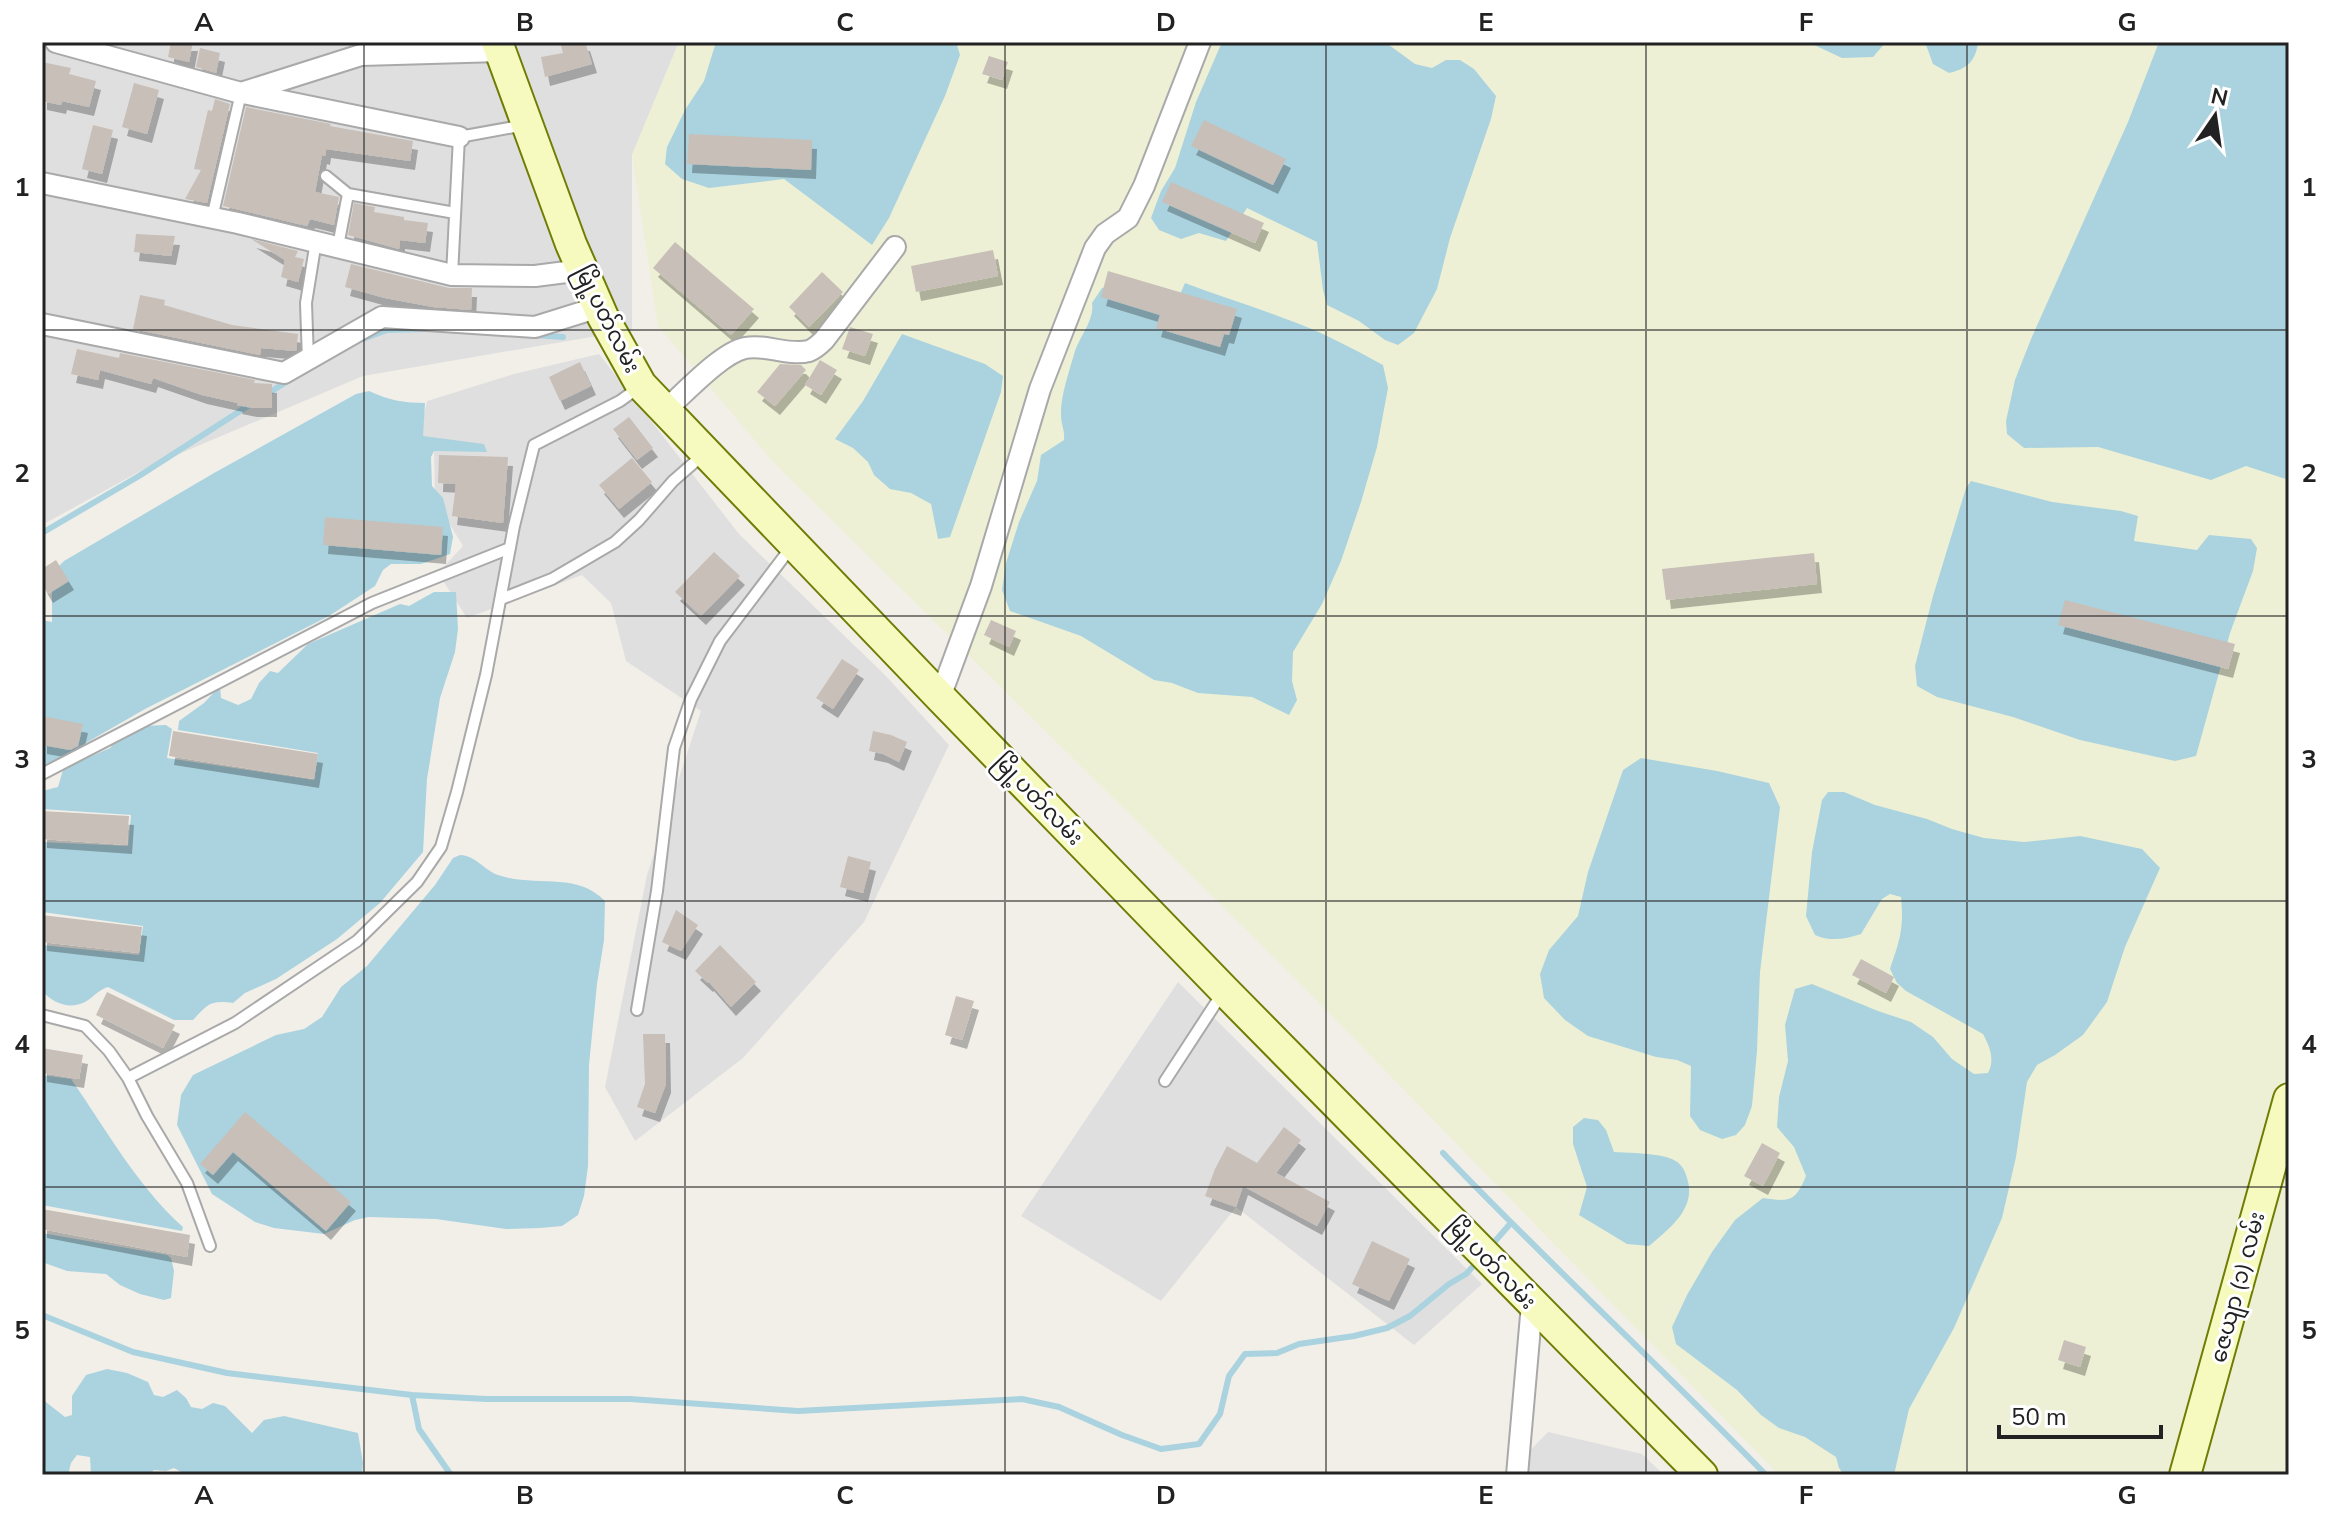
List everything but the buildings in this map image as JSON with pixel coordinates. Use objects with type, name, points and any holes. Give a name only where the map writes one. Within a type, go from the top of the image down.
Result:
[{"type":"main road","name":"မြို့ပတ်လမ်း","points":[[499,46],[582,270],[641,385],[1224,990],[1702,1475]]},
{"type":"main road","name":"ဇေယျာ (၁) လမ်း","points":[[2185,1475],[2289,1099]]},
{"type":"street","points":[[56,42],[241,93],[459,137]]},
{"type":"street","points":[[940,697],[981,586],[1040,389],[1095,248],[1105,234],[1128,218],[1144,186],[1200,42]]},
{"type":"street","points":[[241,93],[362,49],[499,46]]},
{"type":"street","points":[[42,183],[316,241],[452,275],[535,276],[582,270]]},
{"type":"street","points":[[665,410],[730,353],[764,347],[811,350],[824,340],[895,247]]},
{"type":"street","points":[[42,324],[284,373],[382,317],[535,327],[599,307]]},
{"type":"street","points":[[1517,1475],[1532,1304]]},
{"type":"lane","points":[[212,218],[241,93]]},
{"type":"lane","points":[[452,275],[459,137],[527,125]]},
{"type":"lane","points":[[326,176],[348,194],[455,213]]},
{"type":"lane","points":[[338,246],[348,194]]},
{"type":"lane","points":[[308,360],[306,303],[316,241]]},
{"type":"lane","points":[[128,1078],[235,1023],[357,941],[417,882],[441,847],[479,704],[534,445],[620,401],[641,385]]},
{"type":"lane","points":[[501,599],[552,579],[615,542],[705,452]]},
{"type":"lane","points":[[637,1010],[657,891],[674,748],[691,699],[720,641],[793,544]]},
{"type":"lane","points":[[42,774],[372,603],[510,548]]},
{"type":"lane","points":[[1165,1081],[1224,990]]},
{"type":"lane","points":[[42,1015],[85,1026],[109,1051],[128,1078],[187,1183],[210,1246]]},
{"type":"shaded area","points":[[42,42],[679,42],[632,155],[632,330],[363,376],[146,468],[42,525]]},
{"type":"shaded area","points":[[599,354],[739,534],[884,674],[949,745],[864,922],[743,1058],[635,1141],[605,1087],[647,875],[701,711],[626,661],[611,603],[582,575],[467,618],[438,573],[463,546],[435,500],[434,452],[419,436],[427,401],[514,374]]},
{"type":"shaded area","points":[[1178,982],[1482,1284],[1414,1345],[1236,1207],[1161,1301],[1021,1216]]},
{"type":"shaded area","points":[[1548,1432],[1642,1454],[1664,1475],[1506,1475]]},
{"type":"green space","points":[[679,42],[2289,42],[2289,1475],[1779,1475],[1287,970],[773,462],[658,326],[632,155]]},
{"type":"water","points":[[716,42],[950,42],[957,45],[960,55],[945,96],[889,218],[872,245],[784,179],[709,188],[682,179],[665,164],[667,147],[704,81]]},
{"type":"water","points":[[1222,42],[1385,42],[1415,64],[1432,68],[1446,60],[1460,60],[1474,69],[1496,96],[1450,238],[1437,289],[1414,333],[1398,345],[1327,305],[1317,242],[1247,208],[1226,241],[1199,233],[1181,239],[1159,230],[1151,218],[1161,191],[1175,168],[1196,102]]},
{"type":"water","points":[[1808,42],[1886,42],[1873,57],[1842,58]]},
{"type":"water","points":[[1925,42],[1978,42],[1970,63],[1949,73],[1933,64]]},
{"type":"water","points":[[2159,42],[2289,42],[2289,480],[2246,466],[2211,480],[2098,447],[2024,448],[2007,434],[2006,421],[2015,380],[2128,122]]},
{"type":"water","points":[[1185,283],[1311,329],[1383,365],[1388,388],[1377,447],[1341,561],[1322,604],[1293,652],[1292,681],[1297,700],[1289,715],[1252,697],[1198,693],[1154,680],[1081,636],[1010,611],[1002,590],[1006,563],[1037,481],[1041,455],[1064,440],[1061,408],[1064,392],[1075,351],[1091,315],[1092,303],[1102,288],[1115,286],[1173,310]]},
{"type":"water","points":[[902,334],[985,364],[1003,376],[1001,392],[950,537],[938,539],[931,504],[911,493],[890,489],[874,475],[868,462],[853,448],[835,439],[863,401]]},
{"type":"water","points":[[369,391],[396,400],[425,403],[423,436],[484,444],[487,452],[434,451],[431,457],[432,486],[443,498],[453,537],[450,554],[421,564],[391,564],[383,570],[375,586],[329,616],[42,765],[42,620],[52,622],[52,573],[64,561],[214,473],[356,394]]},
{"type":"water","points":[[1971,481],[2052,502],[2138,516],[2134,541],[2197,550],[2209,535],[2251,539],[2257,548],[2253,571],[2230,633],[2196,756],[2175,761],[2080,740],[2013,717],[1937,697],[1917,686],[1915,666],[1933,596],[1966,488]]},
{"type":"water","points":[[434,592],[456,592],[458,629],[455,652],[440,698],[427,779],[423,852],[380,903],[337,939],[276,979],[245,993],[233,1003],[210,1004],[193,1020],[174,1020],[108,987],[85,1002],[73,1005],[56,1002],[46,995],[42,991],[42,945],[139,955],[143,926],[42,912],[42,842],[128,846],[131,815],[42,809],[42,791],[58,787],[63,770],[110,748],[119,738],[144,726],[166,725],[172,729],[167,758],[314,780],[318,753],[178,730],[179,721],[204,703],[220,686],[221,698],[238,705],[251,699],[270,671],[278,673],[308,644],[400,604],[409,606]]},
{"type":"water","points":[[1641,758],[1769,783],[1780,807],[1760,972],[1752,1106],[1745,1125],[1736,1135],[1722,1139],[1700,1130],[1690,1116],[1691,1066],[1588,1036],[1565,1020],[1544,998],[1540,974],[1549,950],[1578,916],[1588,872],[1623,770]]},
{"type":"water","points":[[1828,792],[1844,792],[1875,805],[1984,838],[2024,842],[2080,836],[2142,849],[2160,868],[2125,947],[2107,1002],[2083,1035],[2037,1065],[2027,1082],[2016,1157],[2002,1218],[1954,1328],[1909,1409],[1894,1475],[1844,1475],[1836,1457],[1805,1437],[1779,1428],[1761,1415],[1737,1390],[1676,1344],[1672,1327],[1712,1252],[1735,1220],[1763,1198],[1786,1200],[1795,1195],[1806,1176],[1794,1147],[1777,1127],[1779,1097],[1788,1061],[1785,1025],[1795,989],[1812,984],[1911,1022],[1933,1037],[1952,1059],[1974,1074],[1988,1073],[1990,1068],[1991,1054],[1983,1034],[1897,983],[1890,969],[1900,934],[1901,897],[1890,894],[1882,899],[1861,934],[1838,939],[1815,935],[1806,916],[1812,852],[1822,800]]},
{"type":"water","points":[[460,855],[470,857],[498,875],[581,886],[605,901],[604,940],[589,1065],[588,1166],[578,1215],[562,1226],[506,1229],[436,1219],[369,1217],[324,1234],[274,1228],[255,1222],[212,1194],[177,1125],[181,1095],[193,1075],[276,1035],[304,1029],[322,1017],[341,987],[367,966],[435,885],[453,858]]},
{"type":"water","points":[[42,1075],[71,1079],[123,1156],[151,1194],[183,1227],[182,1231],[42,1205]]},
{"type":"water","points":[[1584,1118],[1598,1120],[1606,1130],[1614,1152],[1666,1157],[1684,1170],[1689,1189],[1685,1208],[1649,1246],[1627,1244],[1579,1215],[1587,1187],[1573,1144],[1573,1127]]},
{"type":"water","points":[[42,1233],[167,1255],[171,1258],[174,1271],[171,1298],[164,1300],[140,1294],[106,1274],[67,1271],[42,1262]]},
{"type":"water","points":[[107,1369],[148,1382],[154,1395],[163,1397],[177,1390],[191,1407],[202,1409],[213,1403],[225,1406],[252,1433],[264,1420],[284,1416],[358,1433],[362,1475],[186,1475],[174,1468],[154,1470],[149,1475],[91,1475],[90,1457],[77,1455],[68,1475],[42,1475],[42,1399],[65,1417],[72,1415],[72,1396],[86,1375]]},
{"type":"waterway","points":[[360,340],[387,330],[427,329]]},
{"type":"waterway","points":[[534,335],[563,337]]},
{"type":"waterway","points":[[267,394],[291,379]]},
{"type":"waterway","points":[[42,533],[139,476],[251,404]]},
{"type":"waterway","points":[[1443,1153],[1766,1475]]},
{"type":"waterway","points":[[1490,1247],[1510,1224]]},
{"type":"waterway","points":[[42,1315],[133,1352],[227,1373],[412,1395],[486,1399],[630,1399],[798,1411],[1022,1399],[1059,1407],[1161,1449],[1199,1444],[1220,1414],[1229,1376],[1245,1354],[1277,1353],[1299,1344],[1387,1328],[1410,1316],[1466,1274],[1478,1261]]},
{"type":"waterway","points":[[412,1395],[419,1429],[451,1475]]}]
